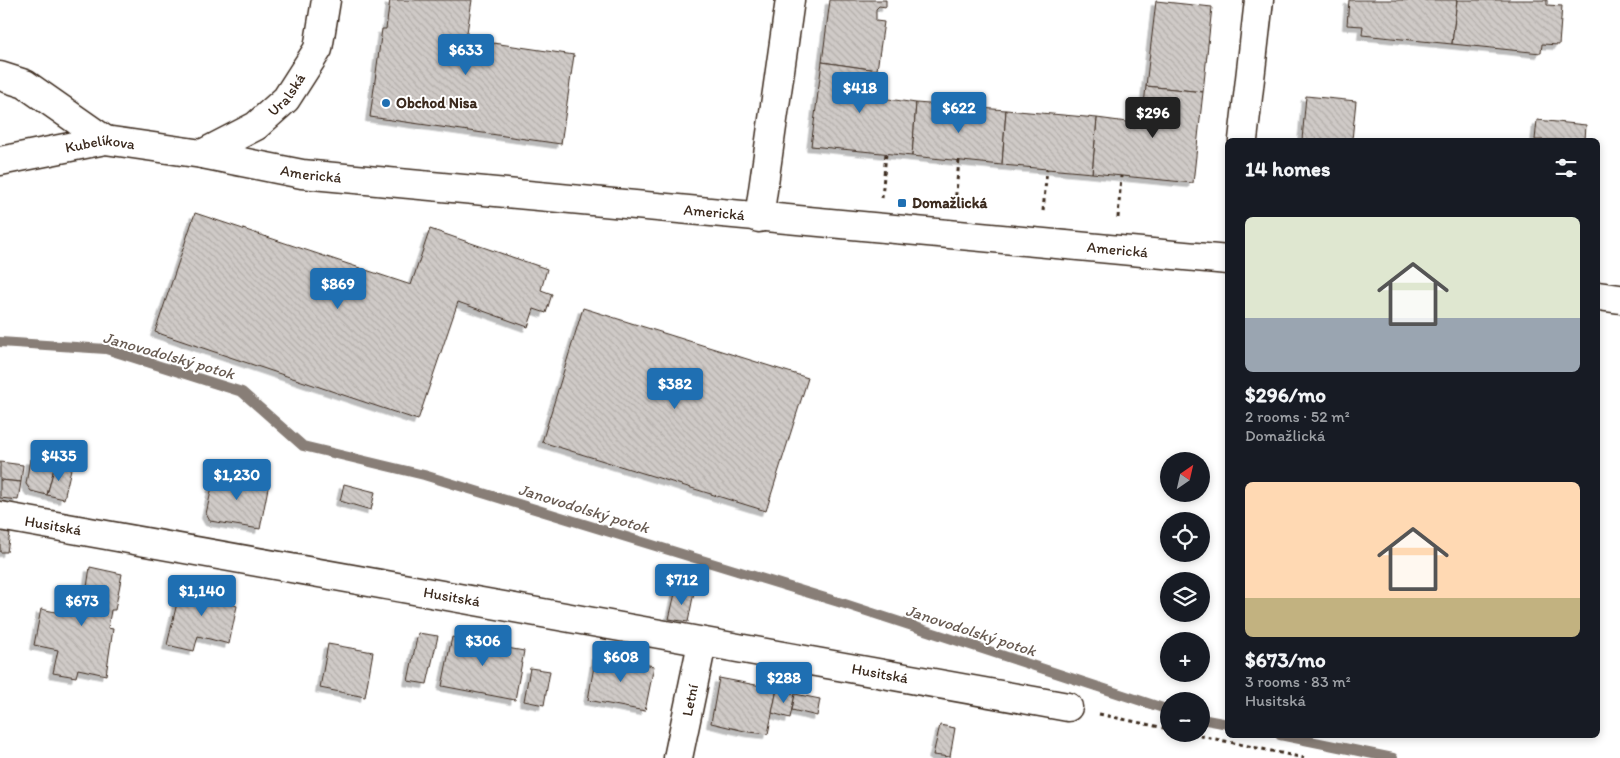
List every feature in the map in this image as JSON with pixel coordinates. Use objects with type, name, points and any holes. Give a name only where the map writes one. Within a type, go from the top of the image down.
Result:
[{"type":"street","name":"Uralská","points":[[202,154],[256,126],[286,99],[318,49],[326,0]]},
{"type":"street","points":[[759,218],[790,0]]},
{"type":"street","points":[[1243,138],[1259,0]]},
{"type":"street","points":[[0,76],[25,84],[105,140]]},
{"type":"street","name":"Kubelíkova","points":[[0,161],[105,140],[202,154]]},
{"type":"street","name":"Americká","points":[[202,154],[302,174],[759,218],[1225,260]]},
{"type":"street","points":[[1600,296],[1620,299]]},
{"type":"street","name":"Husitská","points":[[0,516],[1068,707]]},
{"type":"street","name":"Letní","points":[[678,758],[702,643]]},
{"type":"path","points":[[881,201],[886,153]]},
{"type":"path","points":[[954,209],[959,160]]},
{"type":"path","points":[[1042,218],[1048,169]]},
{"type":"path","points":[[1117,226],[1121,176]]},
{"type":"path","points":[[1068,707],[1160,727]]},
{"type":"path","points":[[1210,738],[1304,758]]},
{"type":"building","points":[[390,0],[472,0],[466,39],[574,55],[561,144],[370,117],[382,29],[386,29]]},
{"type":"building","points":[[830,0],[886,0],[886,7],[879,6],[876,9],[876,21],[884,22],[877,70],[822,62]]},
{"type":"building","points":[[1349,0],[1457,0],[1452,44],[1362,35],[1363,26],[1347,25]]},
{"type":"building","points":[[1457,0],[1547,0],[1547,5],[1562,6],[1559,45],[1542,44],[1541,53],[1452,44]]},
{"type":"building","points":[[1156,1],[1212,7],[1203,92],[1146,86]]},
{"type":"building","points":[[822,62],[877,70],[874,97],[916,103],[912,156],[811,146]]},
{"type":"building","points":[[1146,86],[1203,92],[1193,183],[1092,173],[1097,118],[1142,124]]},
{"type":"building","points":[[1306,96],[1356,101],[1352,138],[1302,138]]},
{"type":"building","points":[[916,103],[1006,110],[1002,165],[912,156]]},
{"type":"building","points":[[1006,110],[1097,118],[1092,173],[1002,165]]},
{"type":"building","points":[[1537,120],[1586,125],[1585,138],[1535,138]]},
{"type":"building","points":[[195,213],[411,285],[430,229],[547,269],[541,290],[552,294],[546,313],[534,309],[528,327],[458,302],[418,420],[155,332]]},
{"type":"building","points":[[583,308],[808,378],[766,511],[542,442]]},
{"type":"building","points":[[30,459],[55,465],[47,495],[31,491],[26,484]]},
{"type":"building","points":[[0,462],[23,465],[21,482],[0,480]]},
{"type":"building","points":[[55,465],[71,469],[64,499],[47,495]]},
{"type":"building","points":[[215,473],[269,483],[260,529],[210,521],[206,514]]},
{"type":"building","points":[[0,480],[21,482],[18,500],[0,498]]},
{"type":"building","points":[[344,484],[375,492],[371,510],[340,501]]},
{"type":"building","points":[[0,531],[10,533],[7,552],[0,552]]},
{"type":"building","points":[[90,567],[122,574],[115,610],[111,610],[108,628],[113,629],[106,675],[78,669],[76,677],[53,673],[58,650],[34,645],[41,609],[65,614],[68,598],[85,601]]},
{"type":"building","points":[[182,582],[233,594],[231,604],[237,606],[229,644],[198,636],[194,651],[167,645]]},
{"type":"building","points":[[676,589],[694,592],[688,622],[669,619]]},
{"type":"building","points":[[483,632],[496,635],[496,646],[524,651],[515,700],[442,686],[452,637],[479,643]]},
{"type":"building","points":[[418,633],[438,636],[427,684],[408,681]]},
{"type":"building","points":[[328,644],[373,652],[365,697],[320,688]]},
{"type":"building","points":[[596,655],[654,666],[645,711],[588,700]]},
{"type":"building","points":[[530,668],[550,671],[544,705],[524,701]]},
{"type":"building","points":[[719,678],[777,689],[768,734],[749,732],[711,723]]},
{"type":"building","points":[[777,689],[795,694],[790,718],[772,713]]},
{"type":"building","points":[[795,694],[820,699],[817,716],[792,710]]},
{"type":"building","points":[[940,725],[955,728],[950,757],[933,755]]},
{"type":"waterway","name":"Janovodolský potok","points":[[0,342],[106,349],[242,392],[303,446],[424,475],[845,604],[1160,707]]},
{"type":"waterway","name":"Janovodolský potok","points":[[1210,721],[1225,723]]},
{"type":"waterway","name":"Janovodolský potok","points":[[1295,738],[1393,758]]},
{"type":"place","name":"Obchod Nisa","points":[[386,103]]},
{"type":"place","name":"Domažlická","points":[[902,203]]}]
